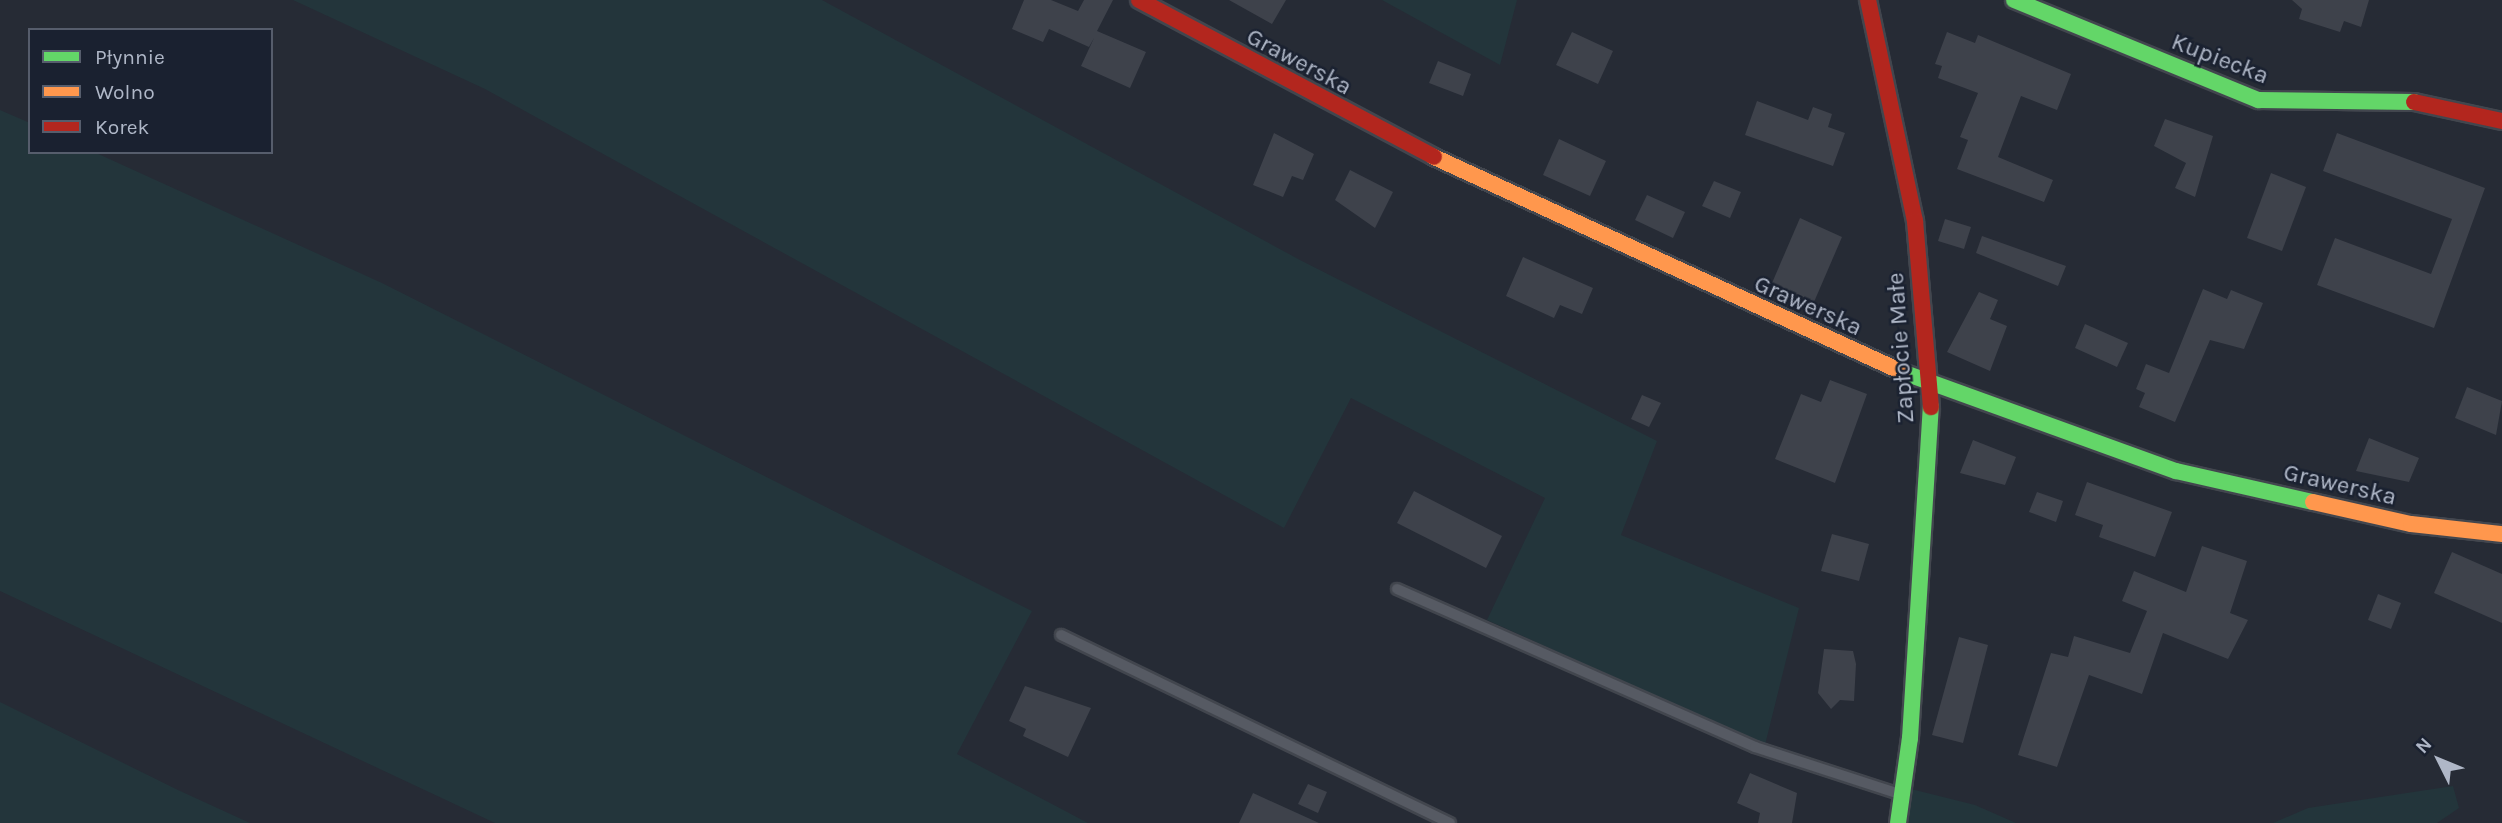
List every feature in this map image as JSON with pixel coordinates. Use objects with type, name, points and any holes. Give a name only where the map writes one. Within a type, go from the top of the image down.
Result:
[{"type":"street","name":"Grawerska","points":[[1139,0],[1480,182],[1928,383],[2176,471],[2412,524],[2502,534]]},
{"type":"street","name":"Zapłocie Małe","points":[[1868,0],[1915,221],[1928,383],[1916,657],[1898,823]]},
{"type":"street","name":"Kupiecka","points":[[2014,0],[2258,100],[2396,98],[2502,121]]},
{"type":"lane","points":[[1397,589],[1755,747],[1902,795]]},
{"type":"lane","points":[[1061,635],[1450,823]]},
{"type":"shaded area","points":[[293,0],[822,0],[1300,260],[1657,441],[1621,535],[1799,608],[1765,745],[1487,620],[1545,498],[1351,398],[1284,528],[485,89]]},
{"type":"shaded area","points":[[1382,0],[1517,0],[1500,65]]},
{"type":"shaded area","points":[[0,110],[28,122],[28,154],[98,154],[382,283],[1032,611],[957,754],[1088,823],[495,823],[0,591]]},
{"type":"shaded area","points":[[0,702],[178,790],[250,823],[0,823]]},
{"type":"shaded area","points":[[2453,786],[2459,808],[2437,823],[2273,823],[2308,808]]},
{"type":"shaded area","points":[[1911,789],[1975,805],[2016,823],[1908,823]]},
{"type":"building","points":[[1024,0],[1051,0],[1078,11],[1084,0],[1113,0],[1097,31],[1146,52],[1130,88],[1081,66],[1094,38],[1089,47],[1049,29],[1043,42],[1012,29]]},
{"type":"building","points":[[1229,0],[1286,0],[1272,24]]},
{"type":"building","points":[[2292,0],[2369,0],[2361,27],[2344,21],[2340,32],[2299,19],[2302,9]]},
{"type":"building","points":[[1572,32],[1613,51],[1598,84],[1556,65]]},
{"type":"building","points":[[1947,32],[1975,43],[1978,35],[2071,74],[2057,110],[2021,96],[1998,157],[2053,180],[2044,202],[1957,169],[1968,140],[1960,137],[1978,93],[1938,78],[1942,66],[1935,64]]},
{"type":"building","points":[[1438,61],[1471,74],[1463,96],[1429,83]]},
{"type":"building","points":[[1757,101],[1808,120],[1813,107],[1832,114],[1828,127],[1845,133],[1833,166],[1745,135]]},
{"type":"building","points":[[2165,119],[2213,136],[2195,197],[2175,188],[2186,163],[2154,146]]},
{"type":"building","points":[[1274,133],[1314,154],[1303,180],[1292,176],[1283,197],[1253,185]]},
{"type":"building","points":[[2337,133],[2485,188],[2434,328],[2317,285],[2335,238],[2431,274],[2452,219],[2323,171]]},
{"type":"building","points":[[1559,139],[1606,161],[1590,196],[1543,175]]},
{"type":"building","points":[[1350,170],[1393,192],[1375,228],[1335,200]]},
{"type":"building","points":[[2271,173],[2306,187],[2282,251],[2247,238]]},
{"type":"building","points":[[1714,181],[1741,192],[1730,218],[1702,206]]},
{"type":"building","points":[[1647,195],[1685,212],[1673,238],[1635,220]]},
{"type":"building","points":[[1800,218],[1842,237],[1814,302],[1772,283]]},
{"type":"building","points":[[1945,219],[1971,227],[1964,249],[1938,241]]},
{"type":"building","points":[[1982,236],[2066,266],[2058,286],[1976,253]]},
{"type":"building","points":[[1523,257],[1593,288],[1582,314],[1560,305],[1554,318],[1506,296]]},
{"type":"building","points":[[2203,289],[2227,299],[2231,290],[2263,303],[2244,349],[2210,340],[2175,422],[2139,407],[2145,393],[2136,389],[2146,364],[2169,373]]},
{"type":"building","points":[[1979,292],[1998,300],[1990,319],[2007,326],[1990,371],[1947,352]]},
{"type":"building","points":[[2085,324],[2128,343],[2117,367],[2075,348]]},
{"type":"building","points":[[1830,380],[1867,394],[1835,483],[1775,459],[1801,394],[1821,402]]},
{"type":"building","points":[[2467,387],[2502,401],[2496,435],[2455,418]]},
{"type":"building","points":[[1642,395],[1661,403],[1649,427],[1631,419]]},
{"type":"building","points":[[2369,438],[2419,458],[2409,482],[2356,471]]},
{"type":"building","points":[[1973,440],[2016,457],[2005,485],[1960,473]]},
{"type":"building","points":[[2087,482],[2172,512],[2155,557],[2099,537],[2103,525],[2075,515]]},
{"type":"building","points":[[1414,491],[1502,536],[1486,568],[1397,523]]},
{"type":"building","points":[[2037,492],[2063,501],[2056,522],[2029,512]]},
{"type":"building","points":[[1832,534],[1869,544],[1859,581],[1821,571]]},
{"type":"building","points":[[2202,546],[2247,561],[2230,613],[2248,620],[2228,659],[2163,633],[2142,694],[2089,675],[2057,767],[2018,755],[2051,653],[2068,657],[2074,636],[2130,653],[2147,611],[2122,601],[2134,571],[2186,592]]},
{"type":"building","points":[[2452,552],[2502,574],[2502,623],[2434,593]]},
{"type":"building","points":[[2378,594],[2401,603],[2391,629],[2368,620]]},
{"type":"building","points":[[1959,637],[1988,645],[1963,743],[1932,735]]},
{"type":"building","points":[[1824,649],[1853,651],[1856,664],[1854,701],[1840,700],[1831,709],[1818,693]]},
{"type":"building","points":[[1025,686],[1091,708],[1068,757],[1023,736],[1026,729],[1009,721]]},
{"type":"building","points":[[1750,773],[1797,793],[1792,823],[1758,823],[1760,813],[1737,803]]},
{"type":"building","points":[[1308,784],[1327,792],[1318,813],[1298,804]]},
{"type":"building","points":[[1253,793],[1319,823],[1239,823]]},
{"type":"traffic: fast","points":[[2014,0],[2258,100],[2414,102]]},
{"type":"traffic: fast","points":[[1902,372],[2176,471],[2313,502]]},
{"type":"traffic: fast","points":[[1898,823],[1910,738],[1931,407]]},
{"type":"traffic: slow","points":[[1434,157],[1902,372]]},
{"type":"traffic: slow","points":[[2313,502],[2411,524],[2502,534]]},
{"type":"traffic: jam","points":[[1139,0],[1434,157]]},
{"type":"traffic: jam","points":[[1868,0],[1915,221],[1931,407]]},
{"type":"traffic: jam","points":[[2414,102],[2502,121]]}]
